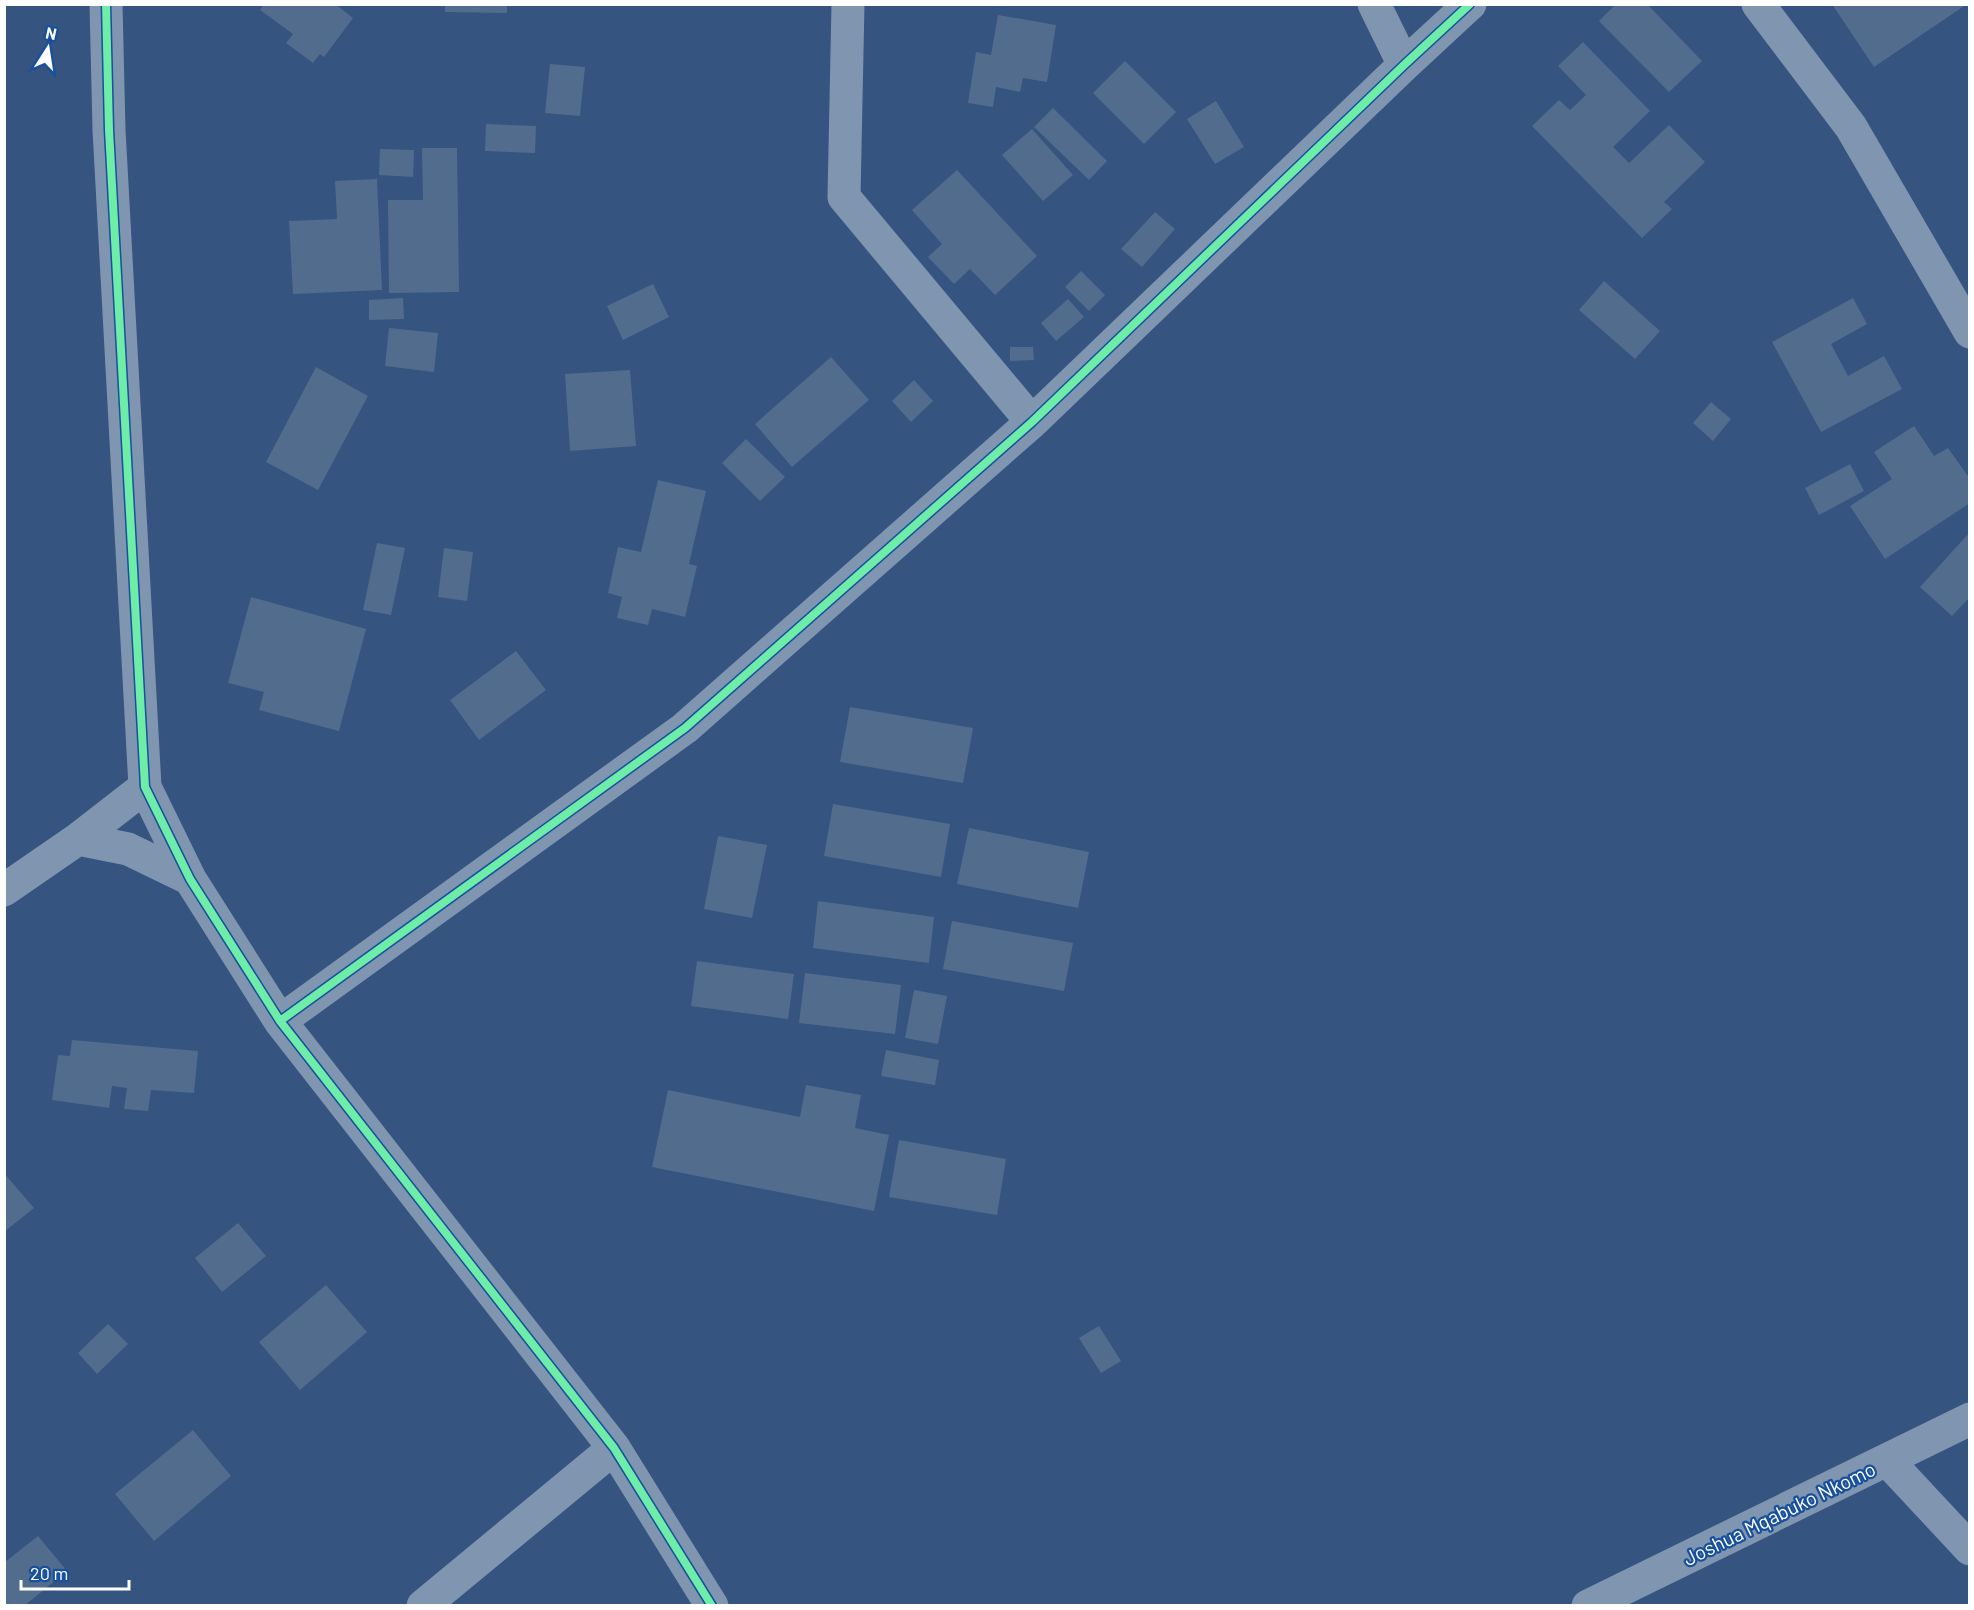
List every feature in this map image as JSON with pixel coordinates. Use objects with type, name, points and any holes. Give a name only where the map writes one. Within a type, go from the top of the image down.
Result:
[{"type":"street","points":[[106,4],[109,130],[146,787],[190,879],[280,1022],[614,1448],[712,1605]]},
{"type":"street","points":[[848,4],[844,197],[1032,422]]},
{"type":"street","points":[[1374,4],[1404,65]]},
{"type":"street","points":[[280,1022],[685,728],[1032,422],[1470,4]]},
{"type":"street","points":[[1758,4],[1851,128],[1970,332]]},
{"type":"street","points":[[4,890],[78,839],[146,787]]},
{"type":"street","points":[[78,839],[128,849],[190,879]]},
{"type":"street","name":"Joshua Mqabuko Nkomo","points":[[1588,1605],[1970,1419]]},
{"type":"street","points":[[423,1605],[614,1448]]},
{"type":"street","points":[[1887,1460],[1970,1549]]},
{"type":"building","points":[[264,4],[335,4],[353,18],[324,57],[320,54],[313,63],[286,43],[293,34],[260,10]]},
{"type":"building","points":[[445,4],[507,4],[507,13],[445,12]]},
{"type":"building","points":[[1616,4],[1647,4],[1702,61],[1669,92],[1599,21]]},
{"type":"building","points":[[1832,4],[1967,4],[1874,67]]},
{"type":"building","points":[[998,15],[1056,25],[1047,82],[1023,78],[1020,92],[996,87],[993,107],[968,103],[976,52],[991,55]]},
{"type":"building","points":[[1583,42],[1650,111],[1613,147],[1629,163],[1669,125],[1705,162],[1664,202],[1672,209],[1642,238],[1532,126],[1559,100],[1570,110],[1586,95],[1558,66]]},
{"type":"building","points":[[1125,61],[1176,112],[1144,144],[1093,93]]},
{"type":"building","points":[[550,64],[585,67],[580,116],[545,113]]},
{"type":"building","points":[[1216,101],[1244,147],[1215,164],[1187,119]]},
{"type":"building","points":[[1053,108],[1107,161],[1089,180],[1034,127]]},
{"type":"building","points":[[486,124],[536,126],[535,153],[485,151]]},
{"type":"building","points":[[1032,129],[1073,175],[1043,201],[1002,155]]},
{"type":"building","points":[[422,148],[457,148],[459,292],[389,293],[388,200],[423,200]]},
{"type":"building","points":[[380,149],[414,150],[413,177],[379,175]]},
{"type":"building","points":[[957,170],[1037,256],[995,295],[970,269],[954,284],[928,257],[942,244],[912,210]]},
{"type":"building","points":[[377,179],[382,290],[293,294],[289,221],[337,219],[335,181]]},
{"type":"building","points":[[1155,212],[1175,229],[1142,267],[1121,249]]},
{"type":"building","points":[[1081,271],[1105,295],[1089,311],[1065,287]]},
{"type":"building","points":[[1604,281],[1660,331],[1635,359],[1579,310]]},
{"type":"building","points":[[653,284],[669,317],[623,340],[607,306]]},
{"type":"building","points":[[403,298],[404,319],[369,320],[369,300]]},
{"type":"building","points":[[1853,298],[1867,324],[1831,344],[1848,376],[1884,356],[1902,389],[1821,432],[1772,342]]},
{"type":"building","points":[[1068,299],[1084,317],[1056,341],[1041,323]]},
{"type":"building","points":[[389,328],[438,333],[434,372],[385,366]]},
{"type":"building","points":[[1010,347],[1033,347],[1034,360],[1010,361]]},
{"type":"building","points":[[831,357],[869,400],[792,467],[755,424]]},
{"type":"building","points":[[316,367],[368,396],[318,490],[266,462]]},
{"type":"building","points":[[630,370],[636,446],[570,451],[565,374]]},
{"type":"building","points":[[914,380],[933,401],[911,422],[892,401]]},
{"type":"building","points":[[1711,402],[1731,419],[1713,441],[1693,423]]},
{"type":"building","points":[[1914,426],[1934,456],[1948,448],[1970,479],[1970,503],[1885,559],[1850,506],[1892,479],[1874,452]]},
{"type":"building","points":[[746,439],[785,477],[760,501],[722,463]]},
{"type":"building","points":[[1850,464],[1864,491],[1819,515],[1805,488]]},
{"type":"building","points":[[658,480],[706,491],[689,564],[697,566],[685,617],[652,609],[648,625],[617,618],[622,597],[608,593],[618,547],[641,552]]},
{"type":"building","points":[[1970,532],[1970,597],[1952,616],[1920,587]]},
{"type":"building","points":[[377,543],[405,548],[391,615],[363,610]]},
{"type":"building","points":[[444,548],[473,552],[467,601],[438,597]]},
{"type":"building","points":[[251,597],[366,629],[339,731],[259,710],[264,692],[228,683]]},
{"type":"building","points":[[516,651],[546,690],[479,740],[450,700]]},
{"type":"building","points":[[850,707],[973,728],[963,783],[840,762]]},
{"type":"building","points":[[833,804],[950,824],[941,877],[824,856]]},
{"type":"building","points":[[969,828],[1089,852],[1078,908],[957,884]]},
{"type":"building","points":[[718,836],[767,845],[752,918],[704,909]]},
{"type":"building","points":[[818,901],[934,917],[929,963],[813,948]]},
{"type":"building","points":[[952,921],[1073,943],[1064,991],[943,969]]},
{"type":"building","points":[[697,961],[794,974],[788,1019],[691,1006]]},
{"type":"building","points":[[805,973],[901,985],[895,1034],[799,1023]]},
{"type":"building","points":[[914,990],[947,996],[938,1044],[905,1038]]},
{"type":"building","points":[[72,1040],[198,1051],[194,1093],[151,1090],[148,1111],[124,1109],[127,1088],[112,1086],[109,1108],[52,1100],[58,1055],[70,1056]]},
{"type":"building","points":[[886,1050],[939,1060],[935,1085],[881,1076]]},
{"type":"building","points":[[806,1085],[861,1095],[855,1128],[889,1135],[874,1211],[652,1167],[668,1090],[800,1117]]},
{"type":"building","points":[[899,1140],[1006,1159],[997,1215],[889,1197]]},
{"type":"building","points":[[4,1173],[34,1208],[4,1232]]},
{"type":"building","points":[[238,1223],[266,1256],[222,1292],[195,1258]]},
{"type":"building","points":[[326,1285],[367,1332],[300,1390],[259,1342]]},
{"type":"building","points":[[108,1324],[128,1344],[97,1374],[78,1353]]},
{"type":"building","points":[[1099,1326],[1121,1361],[1101,1373],[1079,1338]]},
{"type":"building","points":[[193,1430],[231,1476],[154,1541],[115,1494]]},
{"type":"building","points":[[38,1536],[67,1571],[24,1606],[5,1606],[5,1562]]},
{"type":"cycle path","points":[[106,4],[109,130],[145,787],[190,879],[280,1021],[614,1448],[712,1606]]},
{"type":"cycle path","points":[[280,1021],[685,728],[1032,422],[1470,4]]}]
